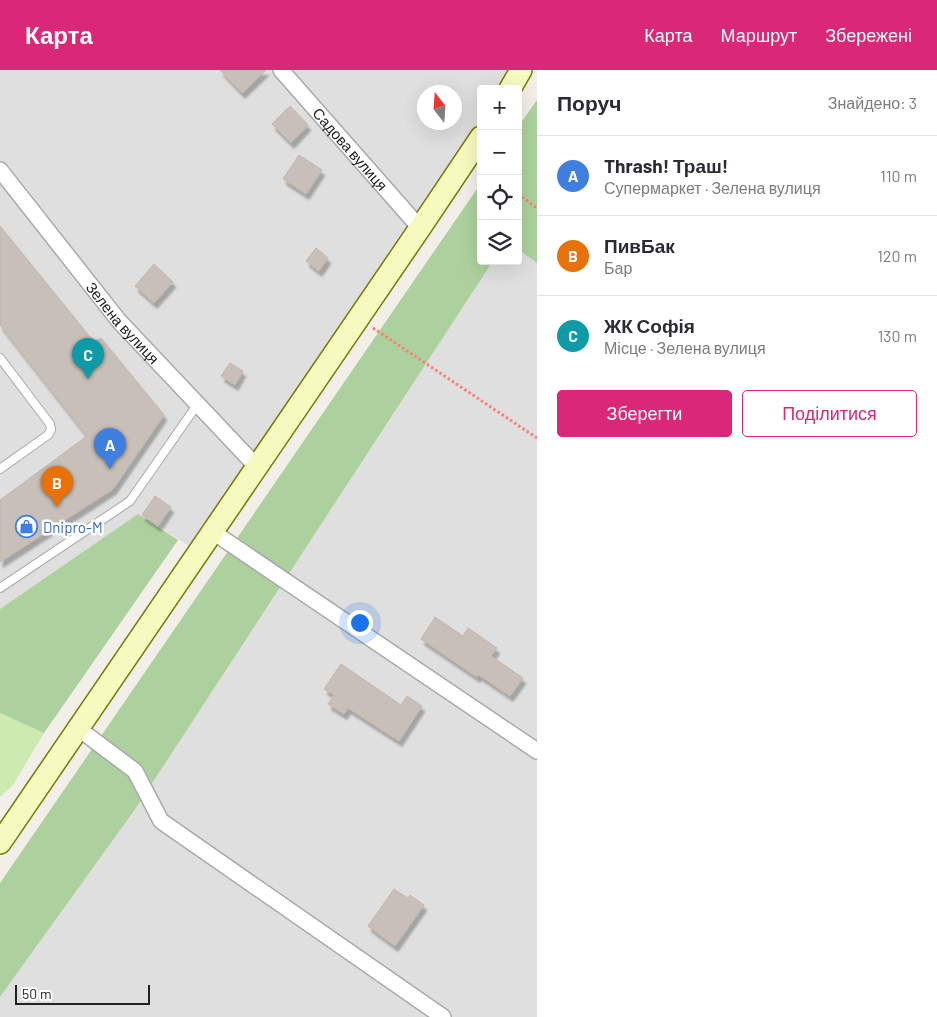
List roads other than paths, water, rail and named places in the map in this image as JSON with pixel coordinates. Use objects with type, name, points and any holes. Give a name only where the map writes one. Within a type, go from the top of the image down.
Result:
[{"type":"main road","points":[[512,85],[521,70]]},
{"type":"main road","points":[[0,844],[477,143]]},
{"type":"street","name":"Садова вулиця","points":[[282,70],[420,228]]},
{"type":"street","name":"Зелена вулиця","points":[[0,170],[119,321],[257,467]]},
{"type":"street","points":[[214,532],[537,751]]},
{"type":"street","points":[[79,729],[135,771],[161,821],[443,1017]]},
{"type":"lane","points":[[0,358],[50,424],[51,430],[48,435],[0,469]]},
{"type":"lane","points":[[0,588],[130,501],[197,405]]},
{"type":"place","name":"ЖК Софія","points":[[88,379]]},
{"type":"place","name":"Thrash! Траш!","points":[[110,469]]},
{"type":"place","name":"ПивБак","points":[[57,507]]},
{"type":"place","name":"Dnipro-M","points":[[27,527]]}]
